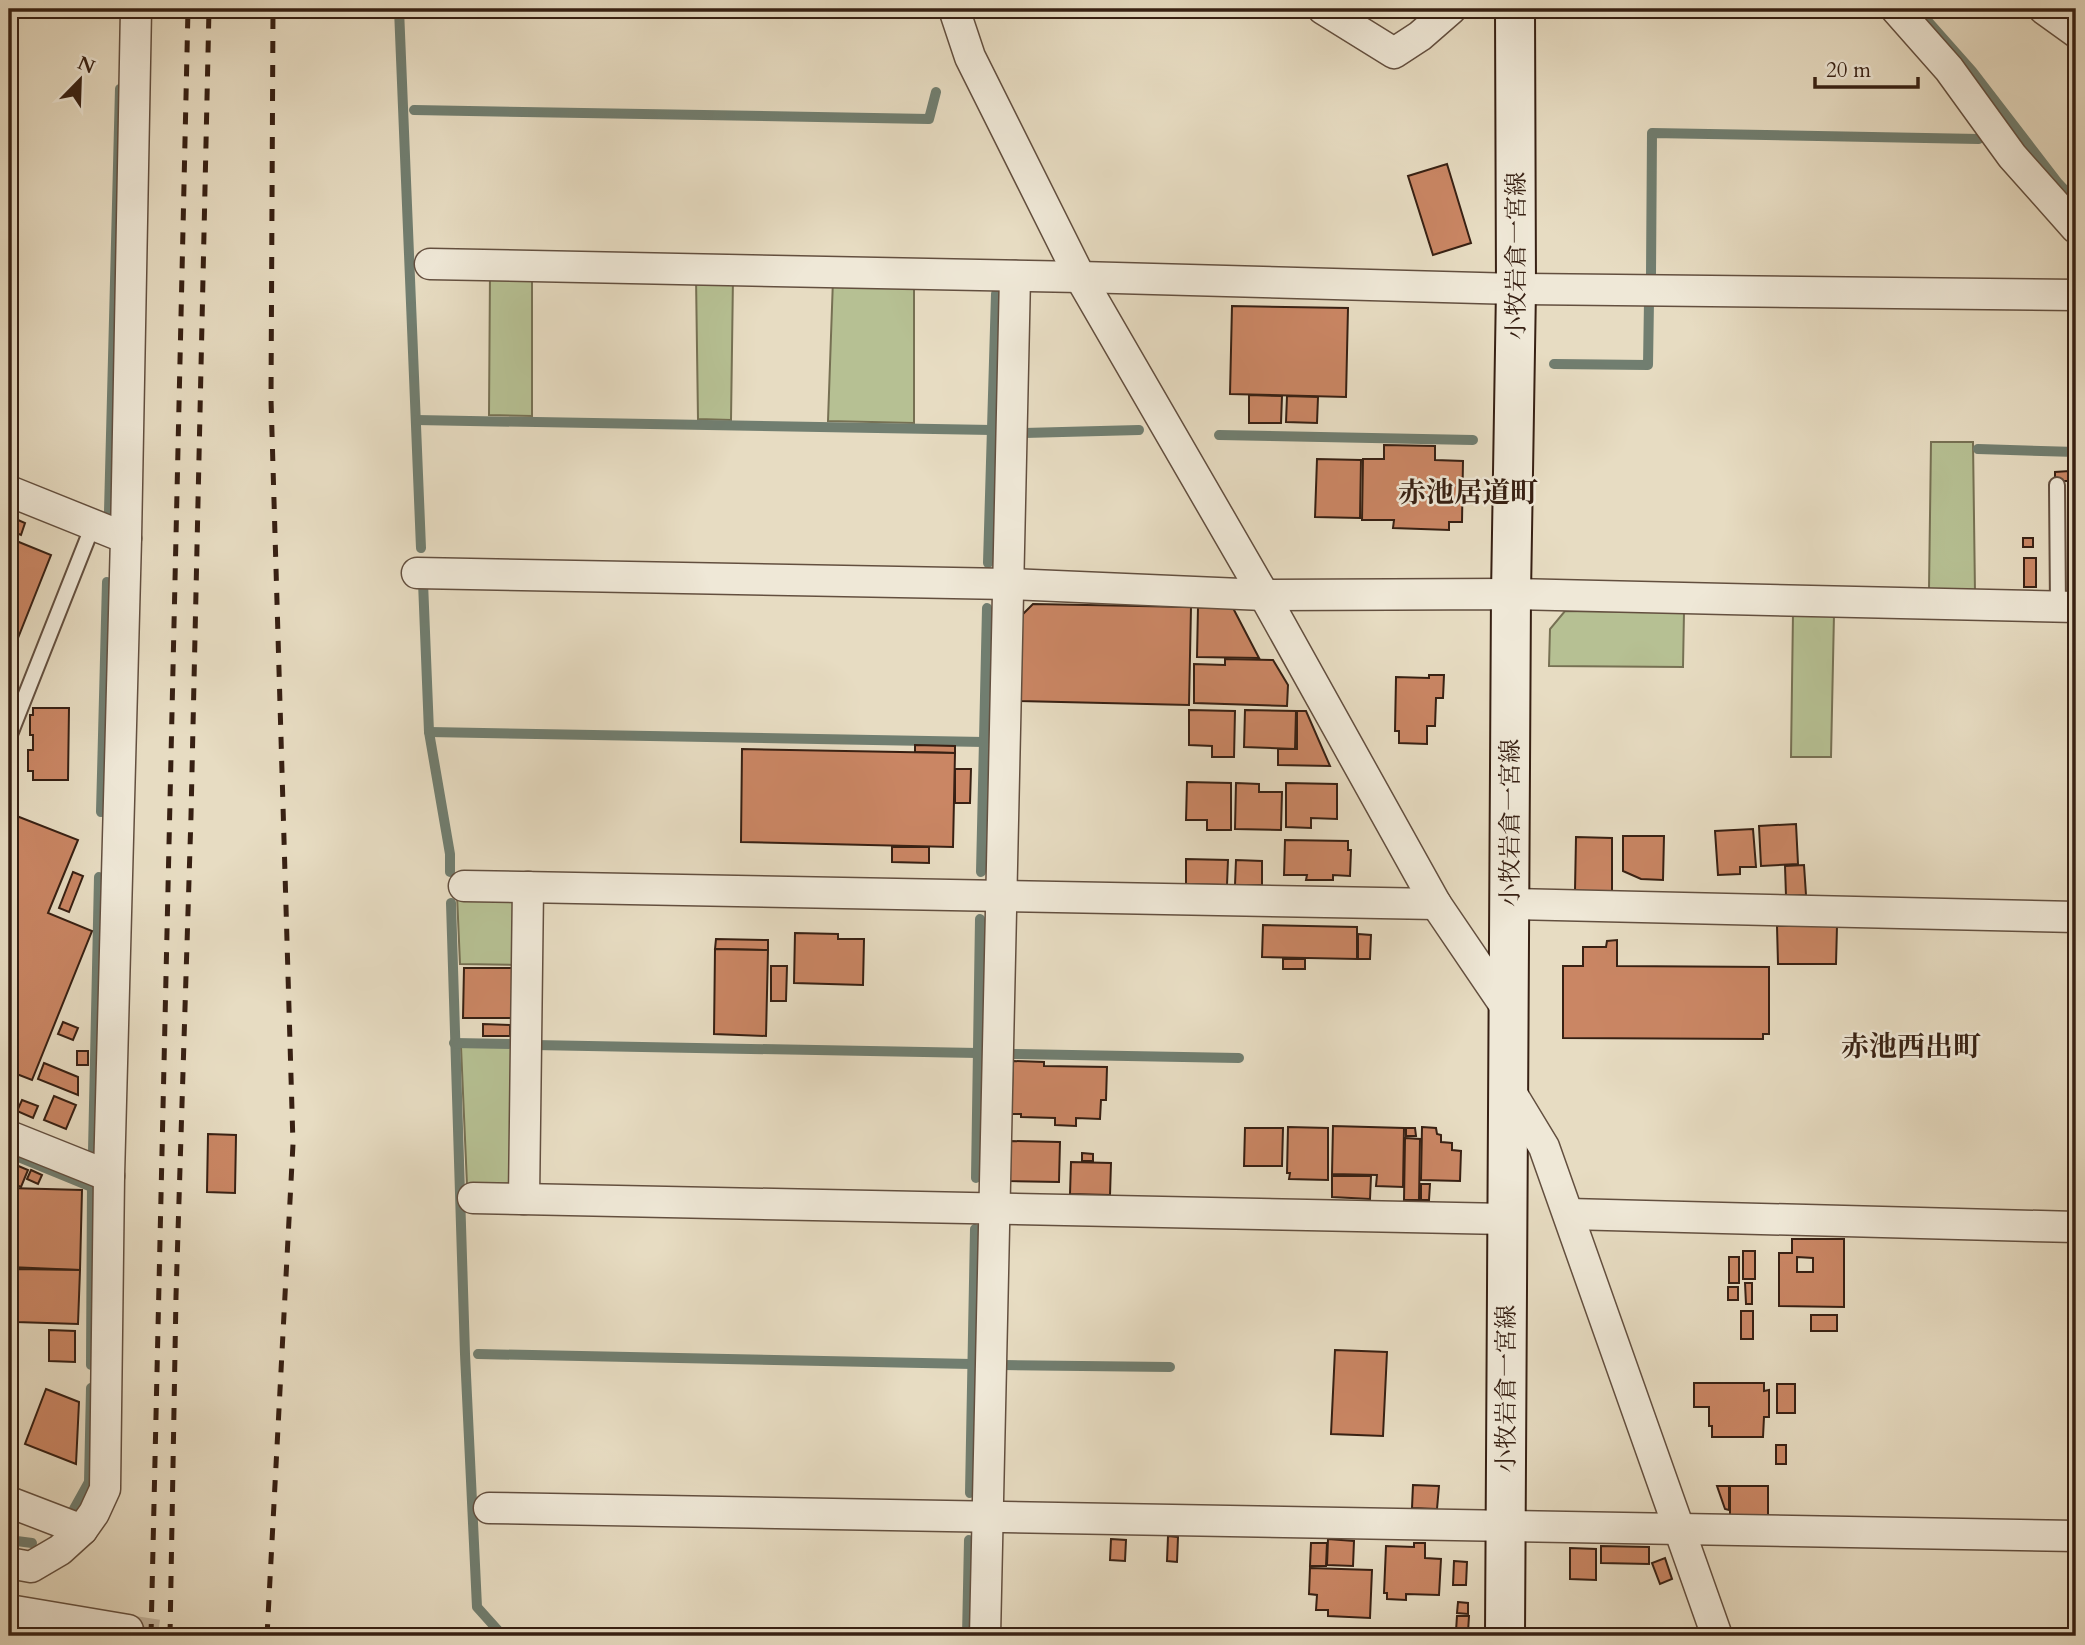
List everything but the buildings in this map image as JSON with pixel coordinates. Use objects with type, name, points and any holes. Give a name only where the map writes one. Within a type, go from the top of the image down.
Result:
[{"type":"main road","name":"小牧岩倉一宮線","points":[[1505,1636],[1511,594],[1516,289],[1515,9]]},
{"type":"street","points":[[9,1563],[31,1567],[60,1550],[82,1530],[94,1513],[104,1489],[109,1176],[127,538],[136,9]]},
{"type":"street","points":[[954,9],[971,57],[1080,277],[1264,595],[1436,904],[1508,1010]]},
{"type":"street","points":[[1323,9],[1394,53],[1420,36],[1451,9]]},
{"type":"street","points":[[1896,9],[1949,69],[2012,156],[2076,228]]},
{"type":"street","points":[[2045,9],[2076,32]]},
{"type":"street","points":[[430,264],[1516,289],[2076,295]]},
{"type":"street","points":[[985,1636],[1015,276]]},
{"type":"street","points":[[9,491],[127,538]]},
{"type":"street","points":[[417,573],[1008,584],[1264,595],[1511,594],[2067,607]]},
{"type":"street","points":[[464,886],[1436,904]]},
{"type":"street","points":[[524,1199],[528,887]]},
{"type":"street","points":[[1510,904],[2076,917]]},
{"type":"street","points":[[1507,1086],[1544,1147],[1717,1636]]},
{"type":"street","points":[[9,1136],[109,1176]]},
{"type":"street","points":[[472,1198],[1506,1219]]},
{"type":"street","points":[[1569,1214],[2076,1227]]},
{"type":"street","points":[[9,1502],[82,1530]]},
{"type":"street","points":[[489,1508],[2076,1536]]},
{"type":"street","points":[[9,1611],[128,1630]]},
{"type":"lane","points":[[2057,485],[2067,607]]},
{"type":"lane","points":[[9,737],[93,525]]},
{"type":"green space","points":[[490,273],[532,274],[532,416],[489,415]]},
{"type":"green space","points":[[696,277],[733,277],[731,420],[698,419]]},
{"type":"green space","points":[[833,279],[914,281],[914,423],[828,421]]},
{"type":"green space","points":[[1931,442],[1973,442],[1975,593],[1963,589],[1929,589]]},
{"type":"green space","points":[[1565,611],[1684,612],[1683,667],[1549,666],[1550,629]]},
{"type":"green space","points":[[1793,613],[1834,614],[1831,757],[1791,757]]},
{"type":"green space","points":[[457,895],[522,896],[521,965],[460,964]]},
{"type":"green space","points":[[461,1047],[521,1047],[521,1183],[467,1185]]},
{"type":"waterway","points":[[399,9],[421,548]]},
{"type":"waterway","points":[[1917,9],[1972,71],[2058,183],[2076,202]]},
{"type":"waterway","points":[[109,512],[120,89]]},
{"type":"waterway","points":[[414,110],[929,119],[936,92]]},
{"type":"waterway","points":[[1651,274],[1652,133],[1979,139]]},
{"type":"waterway","points":[[988,563],[996,294]]},
{"type":"waterway","points":[[1554,364],[1648,365],[1649,301]]},
{"type":"waterway","points":[[416,420],[992,430]]},
{"type":"waterway","points":[[1024,433],[1139,430]]},
{"type":"waterway","points":[[1219,435],[1473,440]]},
{"type":"waterway","points":[[1978,449],[2076,452]]},
{"type":"waterway","points":[[101,812],[107,582]]},
{"type":"waterway","points":[[423,582],[429,732],[450,854],[450,872]]},
{"type":"waterway","points":[[981,872],[987,608]]},
{"type":"waterway","points":[[429,732],[984,742]]},
{"type":"waterway","points":[[93,1151],[99,877]]},
{"type":"waterway","points":[[451,903],[465,1354],[477,1607],[503,1636]]},
{"type":"waterway","points":[[976,1178],[980,919]]},
{"type":"waterway","points":[[454,1043],[517,1044]]},
{"type":"waterway","points":[[534,1045],[978,1053]]},
{"type":"waterway","points":[[1013,1054],[1239,1058]]},
{"type":"waterway","points":[[9,1153],[92,1187]]},
{"type":"waterway","points":[[91,1365],[92,1183]]},
{"type":"waterway","points":[[970,1493],[975,1229]]},
{"type":"waterway","points":[[478,1354],[972,1364]]},
{"type":"waterway","points":[[1004,1365],[1170,1367]]},
{"type":"waterway","points":[[74,1509],[89,1482],[91,1388]]},
{"type":"waterway","points":[[9,1540],[32,1543]]},
{"type":"waterway","points":[[967,1636],[969,1540]]},
{"type":"tunnel","points":[[128,1630],[166,1636]]},
{"type":"railway","points":[[151,1636],[188,9]]},
{"type":"railway","points":[[170,1636],[176,1296],[191,816],[209,9]]},
{"type":"railway","points":[[267,1636],[293,1144],[271,399],[273,9]]},
{"type":"district","name":"赤池居道町","points":[[1468,492]]},
{"type":"district","name":"赤池西出町","points":[[1911,1046]]}]
